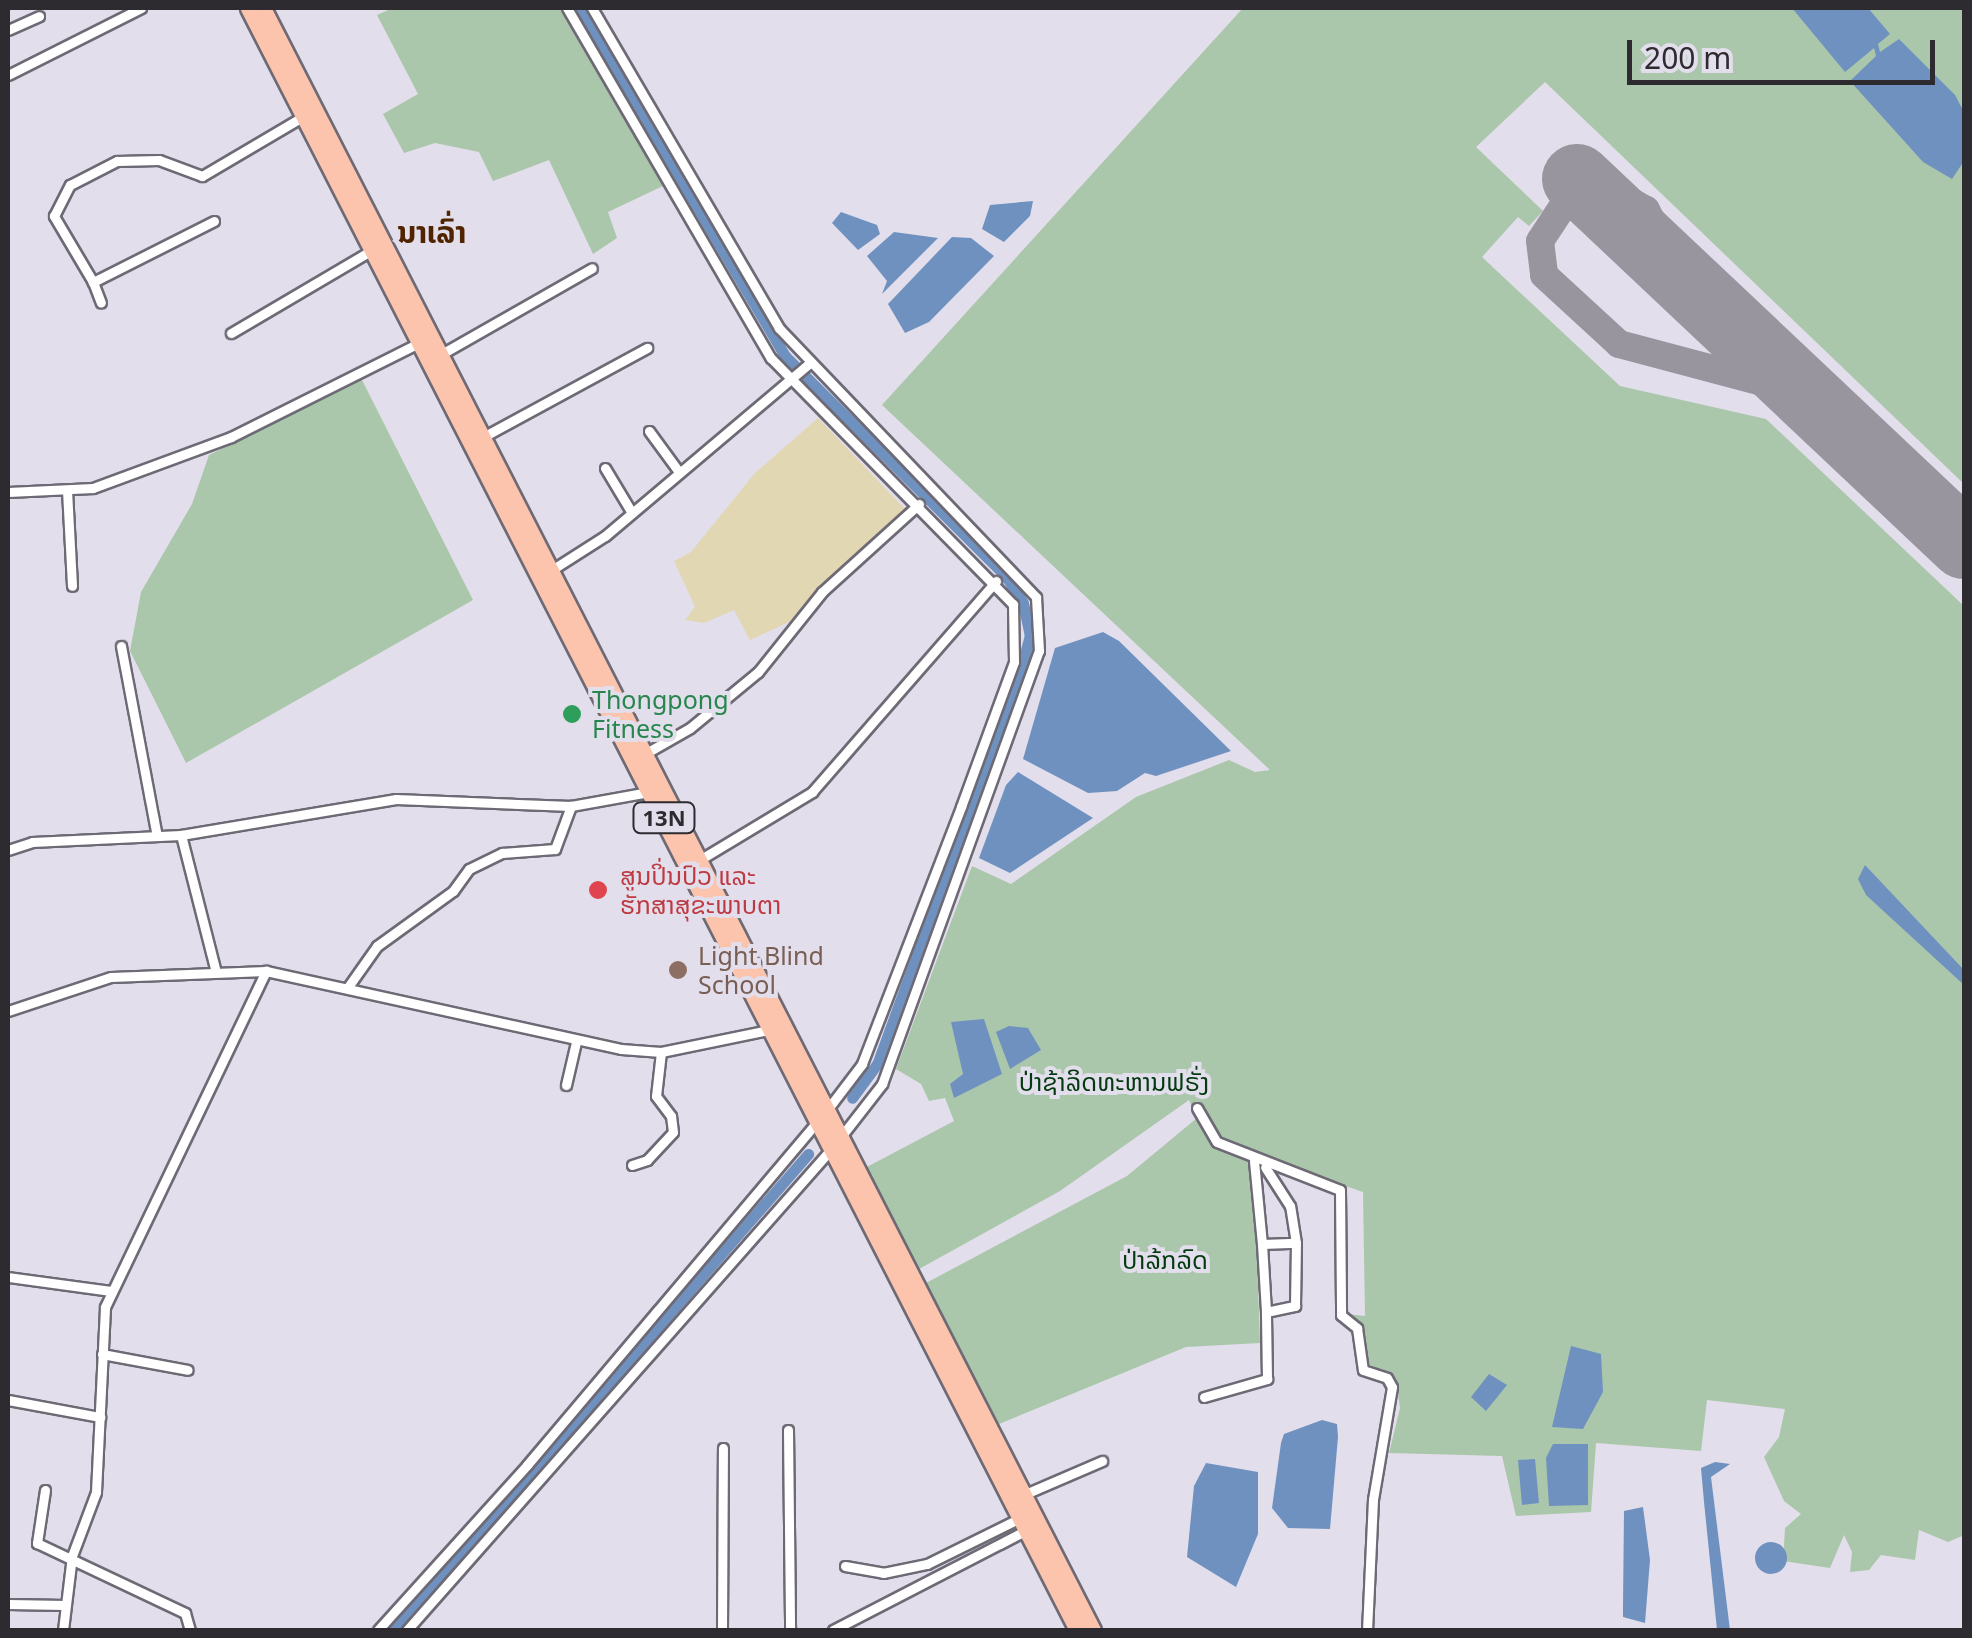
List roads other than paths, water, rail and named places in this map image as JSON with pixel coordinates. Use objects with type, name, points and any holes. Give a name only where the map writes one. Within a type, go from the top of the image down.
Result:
[{"type":"highway","name":"13N","points":[[248,8],[370,251],[434,358],[656,789],[772,1029],[824,1114]]},
{"type":"highway","name":"13N","points":[[264,8],[424,340]]},
{"type":"highway","name":"13N","points":[[434,358],[484,438],[638,757]]},
{"type":"highway","name":"13N","points":[[656,789],[702,860],[1078,1630]]},
{"type":"highway","name":"13N","points":[[838,1142],[1093,1630]]},
{"type":"street","points":[[8,75],[142,8]]},
{"type":"street","points":[[378,1630],[528,1465],[862,1064],[1014,662],[1013,604],[996,581],[794,376],[770,358],[568,8]]},
{"type":"street","points":[[407,1630],[838,1142],[882,1084],[1039,651],[1041,621],[1036,597],[808,364],[780,328],[592,8]]},
{"type":"street","points":[[8,30],[39,16]]},
{"type":"street","points":[[580,31],[598,19]]},
{"type":"street","points":[[100,303],[93,282],[54,216],[70,185],[118,161],[158,160],[202,176],[304,116]]},
{"type":"street","points":[[93,282],[214,221]]},
{"type":"street","points":[[231,333],[370,251]]},
{"type":"street","points":[[434,358],[592,268]]},
{"type":"street","points":[[8,492],[93,488],[231,437],[424,340]]},
{"type":"street","points":[[484,438],[647,348]]},
{"type":"street","points":[[550,571],[632,513],[808,364]]},
{"type":"street","points":[[649,431],[679,472]]},
{"type":"street","points":[[605,468],[632,513]]},
{"type":"street","points":[[66,490],[72,586]]},
{"type":"street","points":[[638,757],[690,728],[758,672],[822,592],[918,504]]},
{"type":"street","points":[[702,860],[812,792],[996,581]]},
{"type":"street","points":[[121,646],[157,836]]},
{"type":"street","points":[[8,850],[32,842],[181,834],[396,799],[572,806],[656,789]]},
{"type":"street","points":[[348,987],[377,946],[453,890],[470,870],[502,854],[555,849],[572,806]]},
{"type":"street","points":[[181,834],[216,972]]},
{"type":"street","points":[[8,1011],[111,977],[266,971],[576,1042],[661,1052],[772,1029]]},
{"type":"street","points":[[63,1630],[72,1556],[96,1492],[105,1307],[266,971]]},
{"type":"street","points":[[566,1085],[576,1042]]},
{"type":"street","points":[[632,1164],[648,1160],[672,1132],[671,1116],[656,1096],[661,1052]]},
{"type":"street","points":[[1197,1108],[1217,1142],[1259,1163],[1340,1190],[1341,1315],[1357,1328],[1362,1370],[1391,1382],[1392,1410],[1373,1500],[1368,1630]]},
{"type":"street","points":[[1259,1163],[1290,1206],[1296,1243],[1295,1306],[1266,1312]]},
{"type":"street","points":[[1204,1397],[1268,1379],[1259,1163]]},
{"type":"street","points":[[1262,1244],[1296,1243]]},
{"type":"street","points":[[8,1277],[112,1291]]},
{"type":"street","points":[[102,1354],[188,1370]]},
{"type":"street","points":[[8,1400],[100,1417]]},
{"type":"street","points":[[788,1430],[790,1630]]},
{"type":"street","points":[[722,1630],[723,1448]]},
{"type":"street","points":[[1025,1494],[1102,1461]]},
{"type":"street","points":[[45,1490],[37,1543],[72,1556],[185,1613],[190,1630]]},
{"type":"street","points":[[845,1566],[883,1573],[927,1564],[1024,1524]]},
{"type":"street","points":[[832,1630],[1024,1524]]},
{"type":"street","points":[[8,1604],[64,1605]]},
{"type":"water","points":[[1792,8],[1868,8],[1890,34],[1878,44],[1880,52],[1899,39],[1955,95],[1964,112],[1964,161],[1952,179],[1923,162],[1850,81],[1876,56],[1874,48],[1845,72]]},
{"type":"water","points":[[1033,201],[1030,216],[1004,242],[982,229],[990,205]]},
{"type":"water","points":[[841,212],[877,225],[880,234],[858,250],[832,223]]},
{"type":"water","points":[[894,232],[938,238],[882,294],[887,281],[867,256]]},
{"type":"water","points":[[952,237],[971,238],[994,256],[929,322],[905,333],[888,304]]},
{"type":"water","points":[[1103,632],[1119,641],[1231,751],[1156,776],[1145,773],[1117,791],[1088,793],[1023,759],[1055,648]]},
{"type":"water","points":[[1018,772],[1093,818],[1010,873],[979,858],[1006,785]]},
{"type":"water","points":[[1865,865],[1964,970],[1964,985],[1866,895],[1858,879]]},
{"type":"water","points":[[984,1019],[1002,1074],[954,1098],[950,1084],[963,1074],[951,1022]]},
{"type":"water","points":[[1009,1026],[1028,1028],[1041,1050],[1010,1069],[996,1032]]},
{"type":"water","points":[[1571,1346],[1601,1354],[1603,1392],[1583,1429],[1552,1427]]},
{"type":"water","points":[[1489,1374],[1507,1385],[1486,1411],[1471,1397]]},
{"type":"water","points":[[1322,1420],[1337,1424],[1338,1437],[1330,1529],[1288,1528],[1272,1508],[1281,1443],[1284,1434]]},
{"type":"water","points":[[1553,1444],[1588,1444],[1588,1505],[1549,1506],[1546,1458]]},
{"type":"water","points":[[1535,1459],[1539,1503],[1522,1505],[1518,1460]]},
{"type":"water","points":[[1715,1462],[1730,1464],[1711,1477],[1730,1630],[1717,1630],[1704,1502],[1701,1468]]},
{"type":"water","points":[[1206,1463],[1258,1472],[1258,1534],[1236,1587],[1187,1557],[1194,1486]]},
{"type":"water","points":[[1643,1507],[1650,1560],[1645,1623],[1623,1617],[1624,1511]]},
{"type":"water","points":[[1771,1542],[1782,1547],[1787,1558],[1782,1569],[1771,1574],[1760,1569],[1755,1558],[1760,1547]]},
{"type":"waterway","points":[[580,8],[785,356],[1005,575],[1023,603],[1030,635],[1021,669],[877,1064],[852,1098]]},
{"type":"waterway","points":[[394,1630],[808,1154]]},
{"type":"place","name":"Thongpong Fitness","points":[[572,714]]},
{"type":"place","name":"ສູນປິ່ນປົວ ແລະ ຮັກສາສຸຂະພາບຕາ","points":[[598,890]]},
{"type":"place","name":"Light Blind School","points":[[678,970]]},
{"type":"district","name":"ນາເລົ່າ","points":[[432,232]]},
{"type":"park label","name":"ປ່າຊ້າລິດທະຫານຟຣັ່ງ","points":[[1114,1081]]},
{"type":"park label","name":"ປ່າລ້ກລົດ","points":[[1165,1259]]}]
